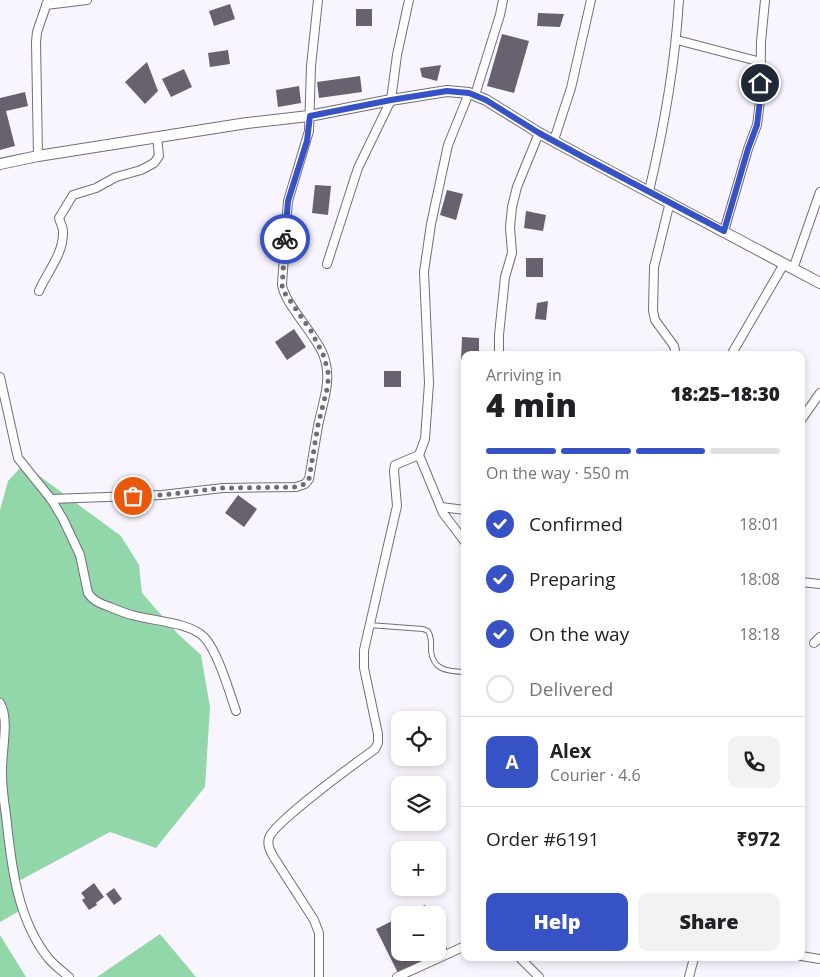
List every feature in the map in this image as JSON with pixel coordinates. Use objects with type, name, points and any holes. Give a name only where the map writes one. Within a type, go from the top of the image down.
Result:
[{"type":"street","points":[[38,156],[37,32],[47,3],[86,0]]},
{"type":"street","points":[[51,499],[162,495],[223,488],[296,487],[305,484],[309,479],[318,425],[328,385],[328,371],[323,354],[311,331],[284,294],[282,284],[288,201],[307,141],[310,116],[311,66],[318,0]]},
{"type":"street","points":[[327,264],[358,168],[391,100],[397,54],[409,0]]},
{"type":"street","points":[[319,977],[320,947],[317,926],[273,856],[268,846],[269,837],[275,829],[298,809],[374,749],[378,742],[364,668],[364,650],[397,506],[395,465],[418,455],[425,439],[429,383],[424,272],[431,224],[448,145],[472,94],[500,15],[503,0]]},
{"type":"street","points":[[554,140],[571,88],[591,0]]},
{"type":"street","points":[[648,191],[663,132],[677,40],[679,0]]},
{"type":"street","points":[[724,231],[757,125],[765,0]]},
{"type":"street","points":[[677,40],[761,62]]},
{"type":"street","points":[[0,164],[38,156],[247,123],[310,116],[447,91],[472,94],[539,133],[820,283]]},
{"type":"street","points":[[500,351],[499,335],[505,277],[512,253],[510,227],[512,207],[517,187],[539,133]]},
{"type":"street","points":[[39,291],[46,274],[59,254],[64,231],[59,218],[71,198],[78,192],[96,188],[116,176],[141,170],[154,163],[160,156],[157,137]]},
{"type":"street","points":[[734,351],[789,266],[820,192]]},
{"type":"street","points":[[670,202],[654,267],[653,311],[655,320],[674,346],[675,351]]},
{"type":"street","points":[[0,377],[18,458],[51,499],[73,539],[83,566],[88,593],[91,598],[101,604],[132,615],[178,625],[203,636],[211,646],[236,711]]},
{"type":"street","points":[[805,414],[820,392]]},
{"type":"street","points":[[418,455],[441,507],[461,538]]},
{"type":"street","points":[[441,507],[461,510]]},
{"type":"street","points":[[805,582],[820,584]]},
{"type":"street","points":[[814,643],[820,637]]},
{"type":"street","points":[[0,703],[5,714],[6,723],[2,747],[2,774],[9,848],[16,886],[34,936],[50,960],[69,977]]},
{"type":"street","points":[[397,977],[461,948]]},
{"type":"street","points":[[805,957],[820,959]]},
{"type":"street","points":[[523,961],[539,977]]},
{"type":"street","points":[[689,977],[693,961]]},
{"type":"lane","points":[[370,625],[428,631],[431,638],[433,658],[437,666],[442,670],[461,672]]},
{"type":"green space","points":[[20,468],[34,472],[121,536],[139,565],[142,593],[178,634],[201,655],[210,707],[205,787],[156,848],[110,832],[15,883],[23,909],[0,922],[0,510],[8,481]]},
{"type":"green space","points":[[160,934],[196,977],[97,977]]},
{"type":"green space","points":[[0,935],[26,977],[0,977]]},
{"type":"building","points":[[230,4],[235,19],[214,26],[209,11]]},
{"type":"building","points":[[356,9],[372,9],[372,26],[356,26]]},
{"type":"building","points":[[538,13],[564,14],[560,27],[537,26]]},
{"type":"building","points":[[502,34],[529,41],[514,93],[487,86]]},
{"type":"building","points":[[228,50],[230,64],[210,67],[208,53]]},
{"type":"building","points":[[147,62],[158,91],[145,104],[125,82]]},
{"type":"building","points":[[441,65],[437,81],[422,77],[420,68]]},
{"type":"building","points":[[184,69],[192,87],[171,97],[162,79]]},
{"type":"building","points":[[360,76],[362,92],[319,98],[317,82]]},
{"type":"building","points":[[299,86],[301,103],[278,107],[276,90]]},
{"type":"building","points":[[25,92],[28,106],[6,111],[15,146],[0,150],[0,98]]},
{"type":"building","points":[[315,185],[331,186],[328,215],[312,213]]},
{"type":"building","points":[[447,190],[463,194],[456,220],[440,215]]},
{"type":"building","points":[[526,211],[546,215],[543,231],[524,228]]},
{"type":"building","points":[[526,258],[543,258],[543,277],[526,277]]},
{"type":"building","points":[[548,301],[546,320],[535,319],[537,303]]},
{"type":"building","points":[[294,329],[306,347],[287,360],[275,342]]},
{"type":"building","points":[[462,337],[479,338],[479,351],[461,351]]},
{"type":"building","points":[[384,371],[401,371],[401,387],[384,387]]},
{"type":"building","points":[[238,495],[257,509],[244,527],[225,513]]},
{"type":"building","points":[[94,883],[104,897],[89,910],[82,900],[85,898],[81,893]]},
{"type":"building","points":[[114,888],[122,899],[114,905],[106,894]]},
{"type":"building","points":[[391,922],[391,959],[376,929]]},
{"type":"building","points":[[392,961],[428,961],[399,975]]},
{"type":"way so far","points":[[133,496],[162,495],[202,489],[296,487],[305,484],[309,479],[318,425],[328,385],[328,371],[323,354],[311,331],[282,289],[285,239]]},
{"type":"route","points":[[285,239],[288,201],[307,141],[310,116],[447,91],[469,93],[486,100],[539,133],[724,231],[728,213],[757,125],[760,83]]}]
